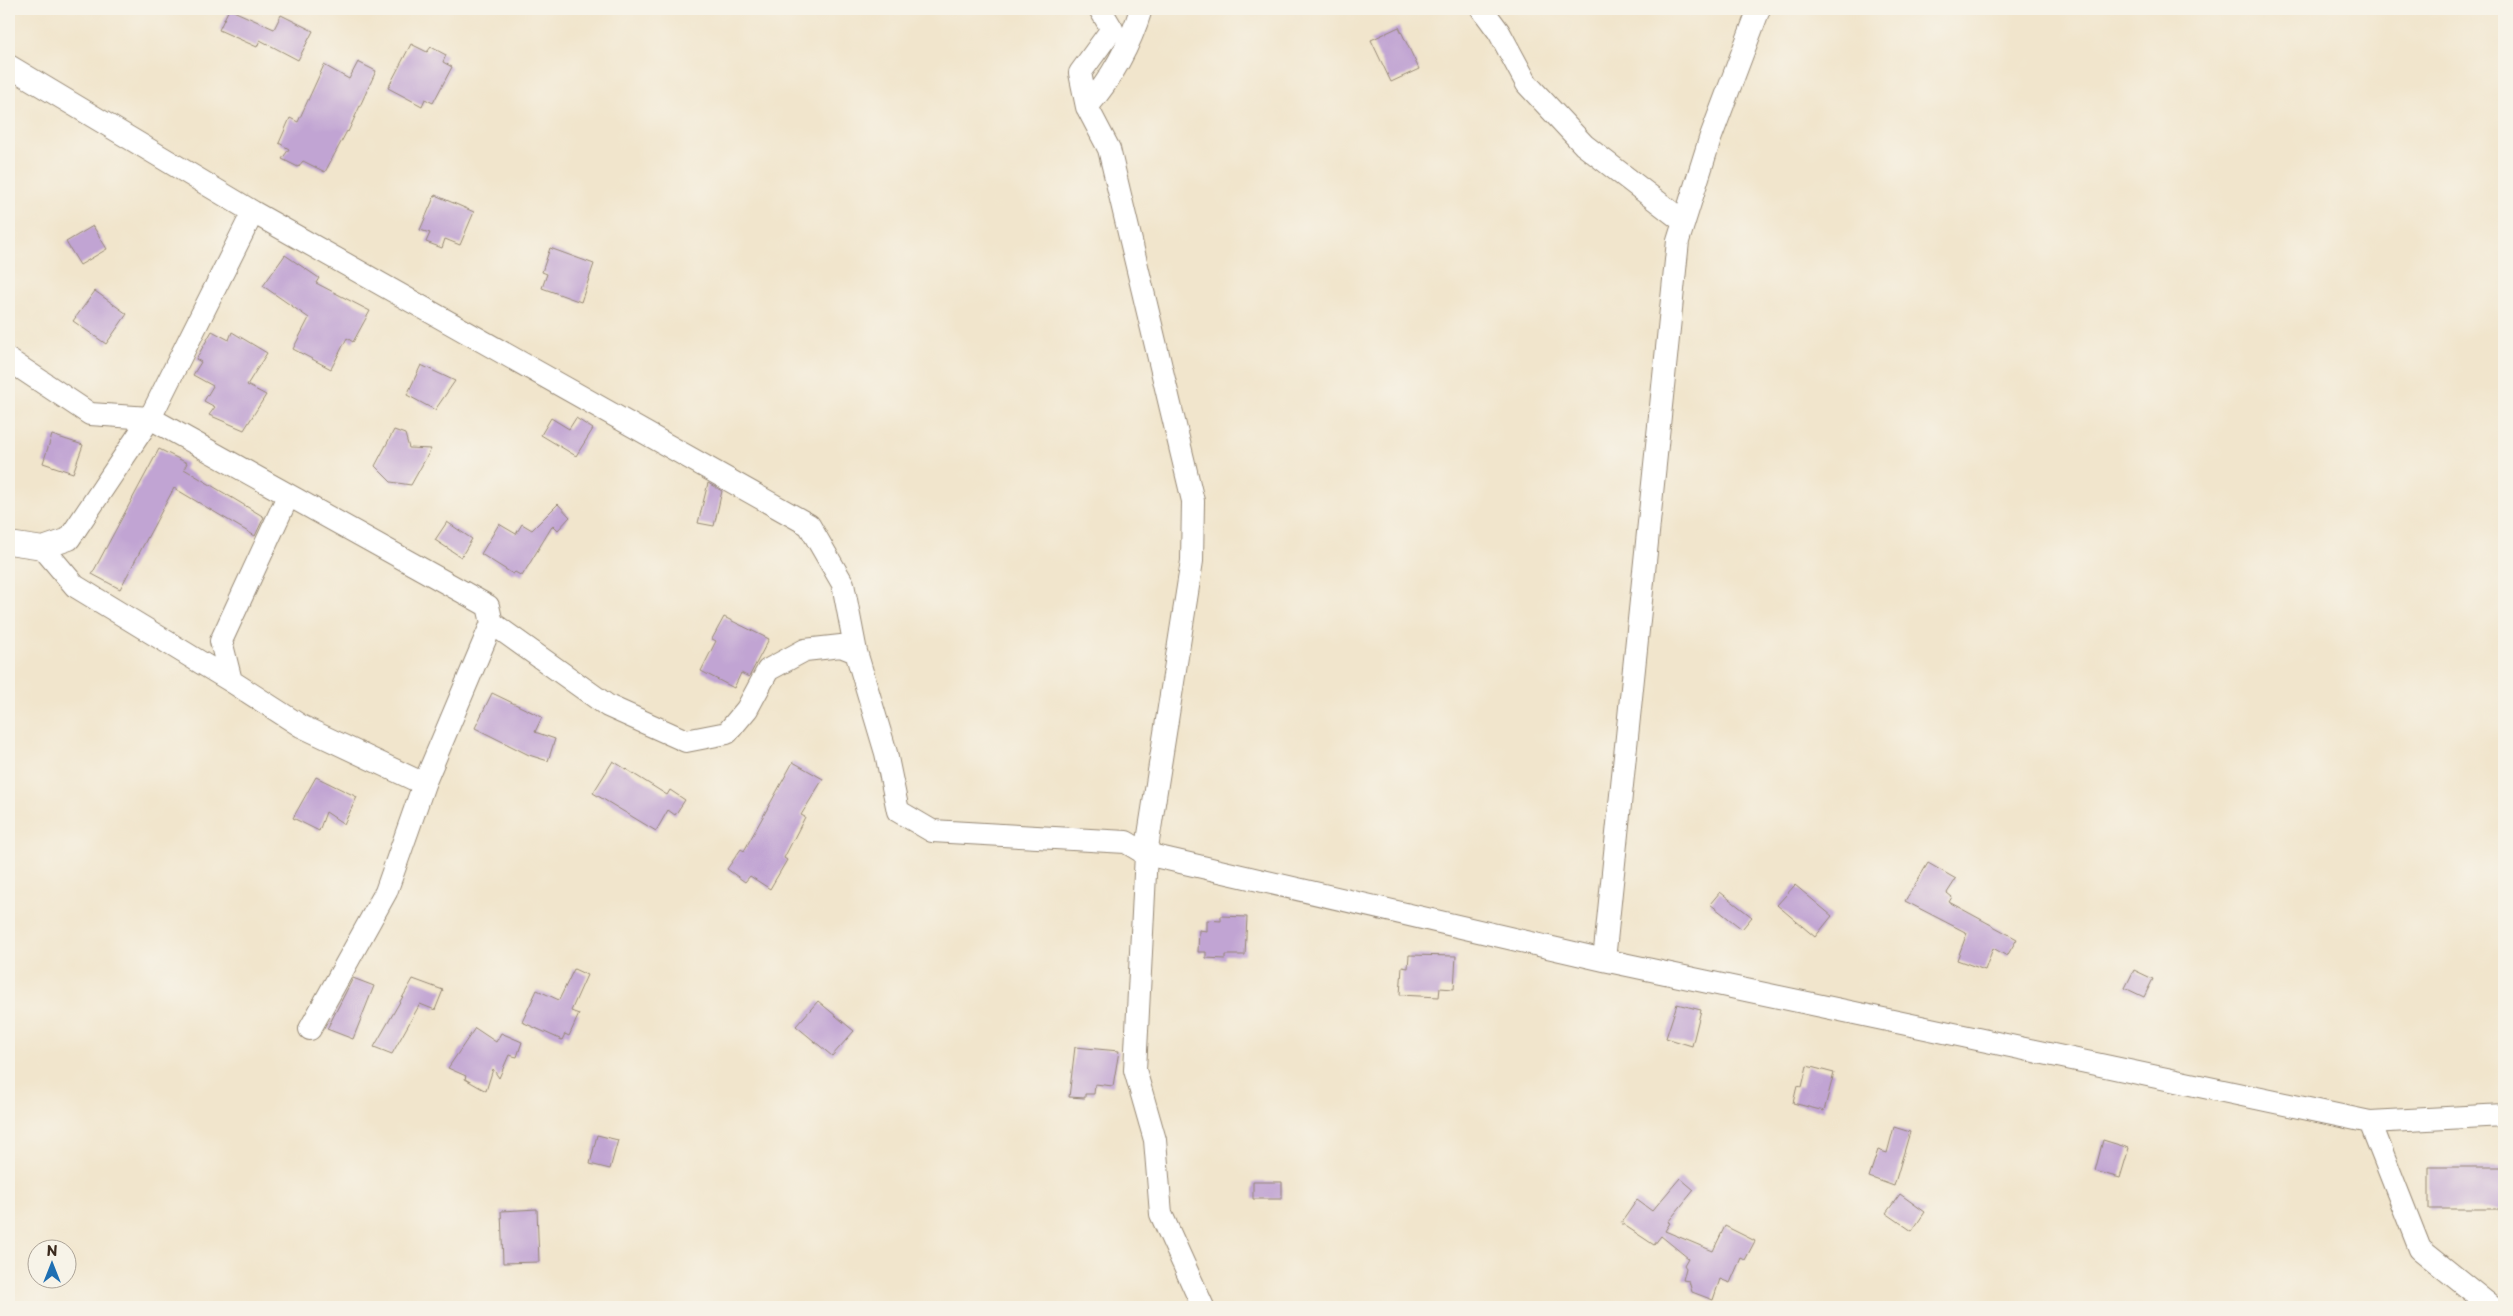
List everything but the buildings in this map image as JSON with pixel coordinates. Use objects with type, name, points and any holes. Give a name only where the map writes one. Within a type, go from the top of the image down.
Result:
[{"type":"street","points":[[1100,9],[1112,29],[1080,74],[1088,107],[1109,149],[1193,501],[1192,561],[1146,854],[1135,1070],[1155,1140],[1161,1214],[1203,1307]]},
{"type":"street","points":[[1088,107],[1105,85],[1134,33],[1141,9]]},
{"type":"street","points":[[1482,9],[1499,32],[1527,84],[1584,146],[1684,222]]},
{"type":"street","points":[[1604,960],[1678,241],[1710,139],[1759,9]]},
{"type":"street","points":[[9,66],[254,212],[809,525],[843,584],[856,652],[886,753],[898,811],[932,831],[1126,842],[1146,854],[1604,960],[2370,1122],[2504,1115]]},
{"type":"street","points":[[9,543],[43,548],[69,539],[150,418],[254,212]]},
{"type":"street","points":[[9,360],[90,414],[150,418],[488,606],[492,623],[424,784],[386,892],[310,1030]]},
{"type":"street","points":[[231,681],[221,640],[288,496]]},
{"type":"street","points":[[43,548],[75,586],[301,726],[424,784]]},
{"type":"street","points":[[492,623],[608,706],[686,741],[727,733],[747,709],[768,670],[805,650],[841,646],[856,652]]},
{"type":"street","points":[[2370,1122],[2420,1249],[2492,1307]]}]
